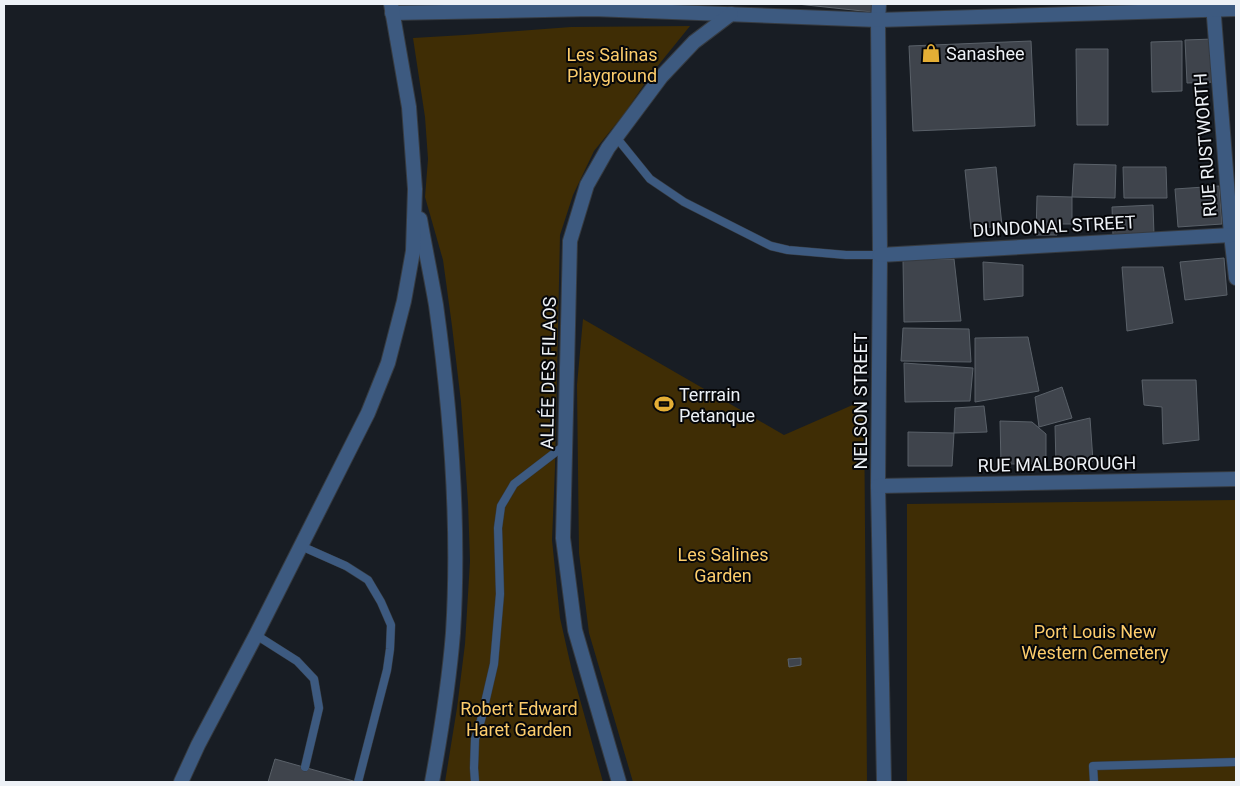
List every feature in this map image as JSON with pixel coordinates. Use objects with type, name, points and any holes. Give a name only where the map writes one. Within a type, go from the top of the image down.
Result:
[{"type":"street","name":"NELSON STREET","points":[[879,4],[880,255],[878,486],[884,782]]},
{"type":"street","points":[[181,782],[198,745],[368,413],[388,363],[404,301],[414,251],[415,188],[409,107],[391,8],[593,6],[731,9],[878,20],[1213,6],[1236,9]]},
{"type":"street","name":"RUE RUSTWORTH","points":[[1213,6],[1230,235],[1236,278]]},
{"type":"street","name":"ALLÉE DES FILAOS","points":[[619,782],[575,630],[563,538],[570,241],[587,185],[608,148],[661,77],[694,42],[731,9]]},
{"type":"street","points":[[415,188],[437,313],[446,382],[453,464],[455,547],[453,632],[444,715],[432,782]]},
{"type":"street","name":"DUNDONAL STREET","points":[[880,255],[1230,235]]},
{"type":"street","name":"RUE MALBOROUGH","points":[[878,486],[1236,479]]},
{"type":"lane","points":[[616,138],[650,179],[657,184],[684,202],[771,246],[788,250],[846,255],[880,255]]},
{"type":"lane","points":[[475,782],[475,740],[494,664],[500,594],[498,528],[501,506],[514,484],[565,445]]},
{"type":"lane","points":[[301,546],[346,566],[368,580],[381,602],[391,625],[387,670],[358,782]]},
{"type":"lane","points":[[256,635],[297,661],[314,680],[319,708],[304,768]]},
{"type":"lane","points":[[1094,782],[1093,766],[1236,762]]},
{"type":"green space","points":[[690,26],[652,73],[624,114],[594,151],[573,195],[560,235],[552,540],[560,618],[572,671],[603,782],[445,782],[465,644],[470,561],[468,503],[461,402],[443,260],[425,197],[428,159],[425,117],[413,38],[571,27]]},
{"type":"green space","name":"Les Salines Garden","points":[[583,319],[784,435],[864,400],[867,782],[633,782],[589,633],[579,553],[577,385]]},
{"type":"green space","name":"Port Louis New Western Cemetery","points":[[1236,500],[1236,782],[907,782],[907,504]]},
{"type":"building","points":[[797,4],[873,4],[872,12]]},
{"type":"building","points":[[1213,39],[1215,82],[1187,83],[1185,40]]},
{"type":"building","points":[[1031,41],[1035,126],[913,131],[909,46]]},
{"type":"building","points":[[1182,41],[1182,91],[1152,92],[1151,42]]},
{"type":"building","points":[[1076,49],[1108,49],[1108,125],[1077,125]]},
{"type":"building","points":[[1074,164],[1116,165],[1115,198],[1072,197]]},
{"type":"building","points":[[996,167],[1002,226],[971,229],[965,170]]},
{"type":"building","points":[[1123,167],[1166,167],[1167,198],[1124,198]]},
{"type":"building","points":[[1219,186],[1222,224],[1178,227],[1175,189]]},
{"type":"building","points":[[1037,196],[1072,197],[1072,224],[1057,224],[1057,235],[1036,235]]},
{"type":"building","points":[[1153,205],[1154,235],[1113,236],[1112,207]]},
{"type":"building","points":[[1224,258],[1227,295],[1185,300],[1180,262]]},
{"type":"building","points":[[954,259],[961,321],[904,322],[903,260]]},
{"type":"building","points":[[983,262],[1023,265],[1023,296],[984,300]]},
{"type":"building","points":[[1122,267],[1163,267],[1173,323],[1127,331]]},
{"type":"building","points":[[903,328],[969,329],[971,362],[901,361]]},
{"type":"building","points":[[1028,337],[1039,391],[975,402],[975,338]]},
{"type":"building","points":[[904,363],[973,368],[970,401],[905,402]]},
{"type":"building","points":[[1142,380],[1196,380],[1199,440],[1163,444],[1162,407],[1144,405]]},
{"type":"building","points":[[1062,387],[1072,418],[1039,427],[1035,397]]},
{"type":"building","points":[[984,406],[987,432],[954,433],[955,408]]},
{"type":"building","points":[[1090,418],[1093,461],[1056,464],[1055,426]]},
{"type":"building","points":[[1000,421],[1032,422],[1046,434],[1046,464],[1001,464]]},
{"type":"building","points":[[908,432],[954,433],[952,466],[908,466]]},
{"type":"building","points":[[801,658],[801,665],[789,667],[788,659]]},
{"type":"building","points":[[275,759],[357,782],[268,782]]},
{"type":"place","name":"Sanashee","points":[[931,53]]},
{"type":"place","name":"Terrrain Petanque","points":[[664,404]]},
{"type":"park label","name":"Les Salinas Playground","points":[[612,64]]},
{"type":"park label","name":"Robert Edward Haret Garden","points":[[519,718]]}]
